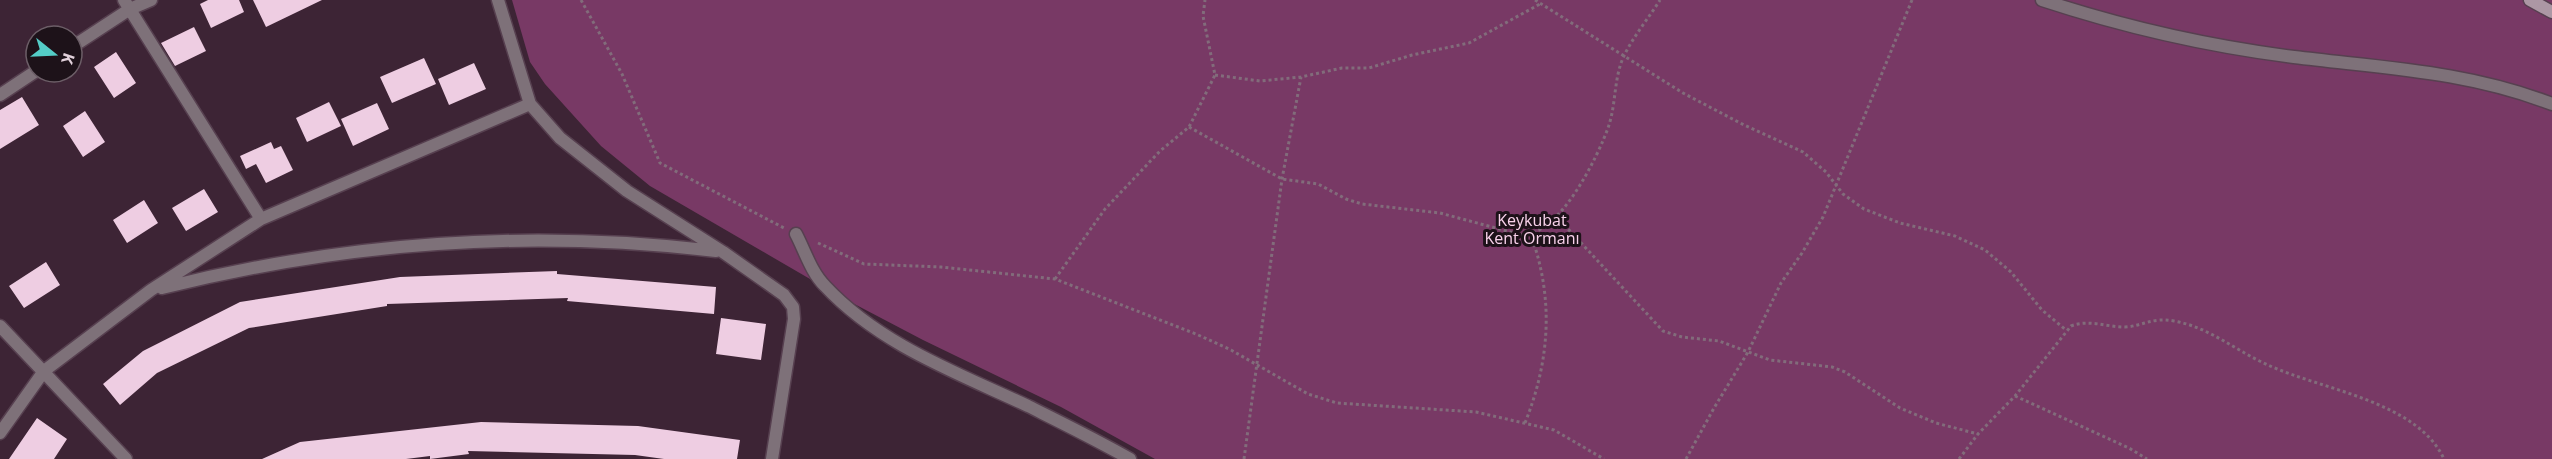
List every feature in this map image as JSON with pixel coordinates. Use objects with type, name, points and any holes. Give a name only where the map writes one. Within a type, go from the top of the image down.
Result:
[{"type":"street","points":[[84,38],[127,4],[151,0]]},
{"type":"street","points":[[498,0],[530,104],[560,138],[658,213],[723,252],[784,295],[794,313],[772,459]]},
{"type":"street","points":[[2042,0],[2128,26],[2182,39],[2293,57],[2437,72],[2492,84],[2552,104]]},
{"type":"street","points":[[2530,0],[2552,12]]},
{"type":"street","points":[[127,4],[261,219]]},
{"type":"street","points":[[0,95],[24,79]]},
{"type":"street","points":[[0,433],[44,371],[151,290],[261,219],[530,104]]},
{"type":"street","points":[[796,234],[814,271],[825,286],[879,330],[939,366],[1026,406],[1130,459]]},
{"type":"street","points":[[151,290],[317,256],[366,249],[465,241],[620,242],[723,252]]},
{"type":"street","points":[[0,326],[126,459]]},
{"type":"path","points":[[581,0],[622,74],[660,163],[796,234],[864,264],[941,267],[1055,279],[1160,318],[1232,350],[1308,394],[1337,403],[1459,410],[1541,426],[1566,436],[1604,459]]},
{"type":"path","points":[[1055,279],[1081,239],[1111,201],[1160,151],[1189,127],[1215,75],[1203,16],[1205,0]]},
{"type":"path","points":[[1535,0],[1713,110],[1803,152],[1826,172],[1852,202],[1864,209],[1908,226],[1955,236],[1984,250],[2011,272],[2042,310],[2066,330]]},
{"type":"path","points":[[1189,127],[1282,179],[1318,184],[1346,199],[1362,204],[1440,213],[1518,234],[1531,235],[1542,230],[1572,196],[1602,144],[1613,109],[1617,78],[1624,56],[1660,0]]},
{"type":"path","points":[[1686,459],[1748,352],[1781,283],[1815,232],[1912,0]]},
{"type":"path","points":[[1215,75],[1260,81],[1301,77],[1342,68],[1369,68],[1412,55],[1469,43],[1540,4]]},
{"type":"path","points":[[1244,459],[1282,179],[1301,77]]},
{"type":"path","points":[[1556,216],[1664,331],[1682,337],[1719,341],[1778,362],[1832,367],[1851,376],[1900,408],[1936,423],[1978,434]]},
{"type":"path","points":[[1525,423],[1541,375],[1548,329],[1546,290],[1531,235]]},
{"type":"path","points":[[1959,459],[1978,434],[2015,396],[2066,330],[2082,323],[2127,327],[2159,319],[2202,329],[2269,366],[2376,405],[2413,423],[2428,435],[2444,459]]},
{"type":"path","points":[[2015,396],[2129,448],[2147,459]]},
{"type":"green space","name":"Keykubat Kent Ormanı","points":[[512,0],[2552,0],[2552,459],[1155,459],[1061,407],[841,297],[650,186],[601,146],[545,84],[530,62]]},
{"type":"building","points":[[208,0],[239,0],[244,12],[211,28],[200,4]]},
{"type":"building","points":[[253,0],[322,0],[266,27]]},
{"type":"building","points":[[194,27],[206,51],[175,66],[161,43]]},
{"type":"building","points":[[116,52],[136,83],[114,98],[94,67]]},
{"type":"building","points":[[424,58],[436,84],[392,103],[380,77]]},
{"type":"building","points":[[474,63],[486,89],[449,105],[438,79]]},
{"type":"building","points":[[22,97],[39,125],[0,149],[0,110]]},
{"type":"building","points":[[329,102],[341,126],[307,142],[296,118]]},
{"type":"building","points":[[377,103],[389,129],[353,146],[341,119]]},
{"type":"building","points":[[85,111],[105,142],[83,157],[63,126]]},
{"type":"building","points":[[271,142],[274,149],[281,146],[293,170],[266,183],[256,164],[246,169],[240,156]]},
{"type":"building","points":[[204,189],[218,212],[186,231],[172,208]]},
{"type":"building","points":[[144,200],[158,223],[127,243],[113,220]]},
{"type":"building","points":[[46,262],[60,285],[24,308],[9,286]]},
{"type":"building","points":[[557,271],[557,274],[716,287],[714,314],[567,301],[568,298],[387,304],[387,306],[249,328],[157,373],[120,405],[103,384],[143,351],[240,302],[400,277]]},
{"type":"building","points":[[721,318],[766,324],[761,360],[716,354]]},
{"type":"building","points":[[37,418],[67,439],[54,459],[9,459]]},
{"type":"building","points":[[481,422],[638,426],[740,440],[737,459],[664,459],[635,455],[468,451],[469,454],[430,459],[430,456],[406,459],[262,459],[300,442]]}]
